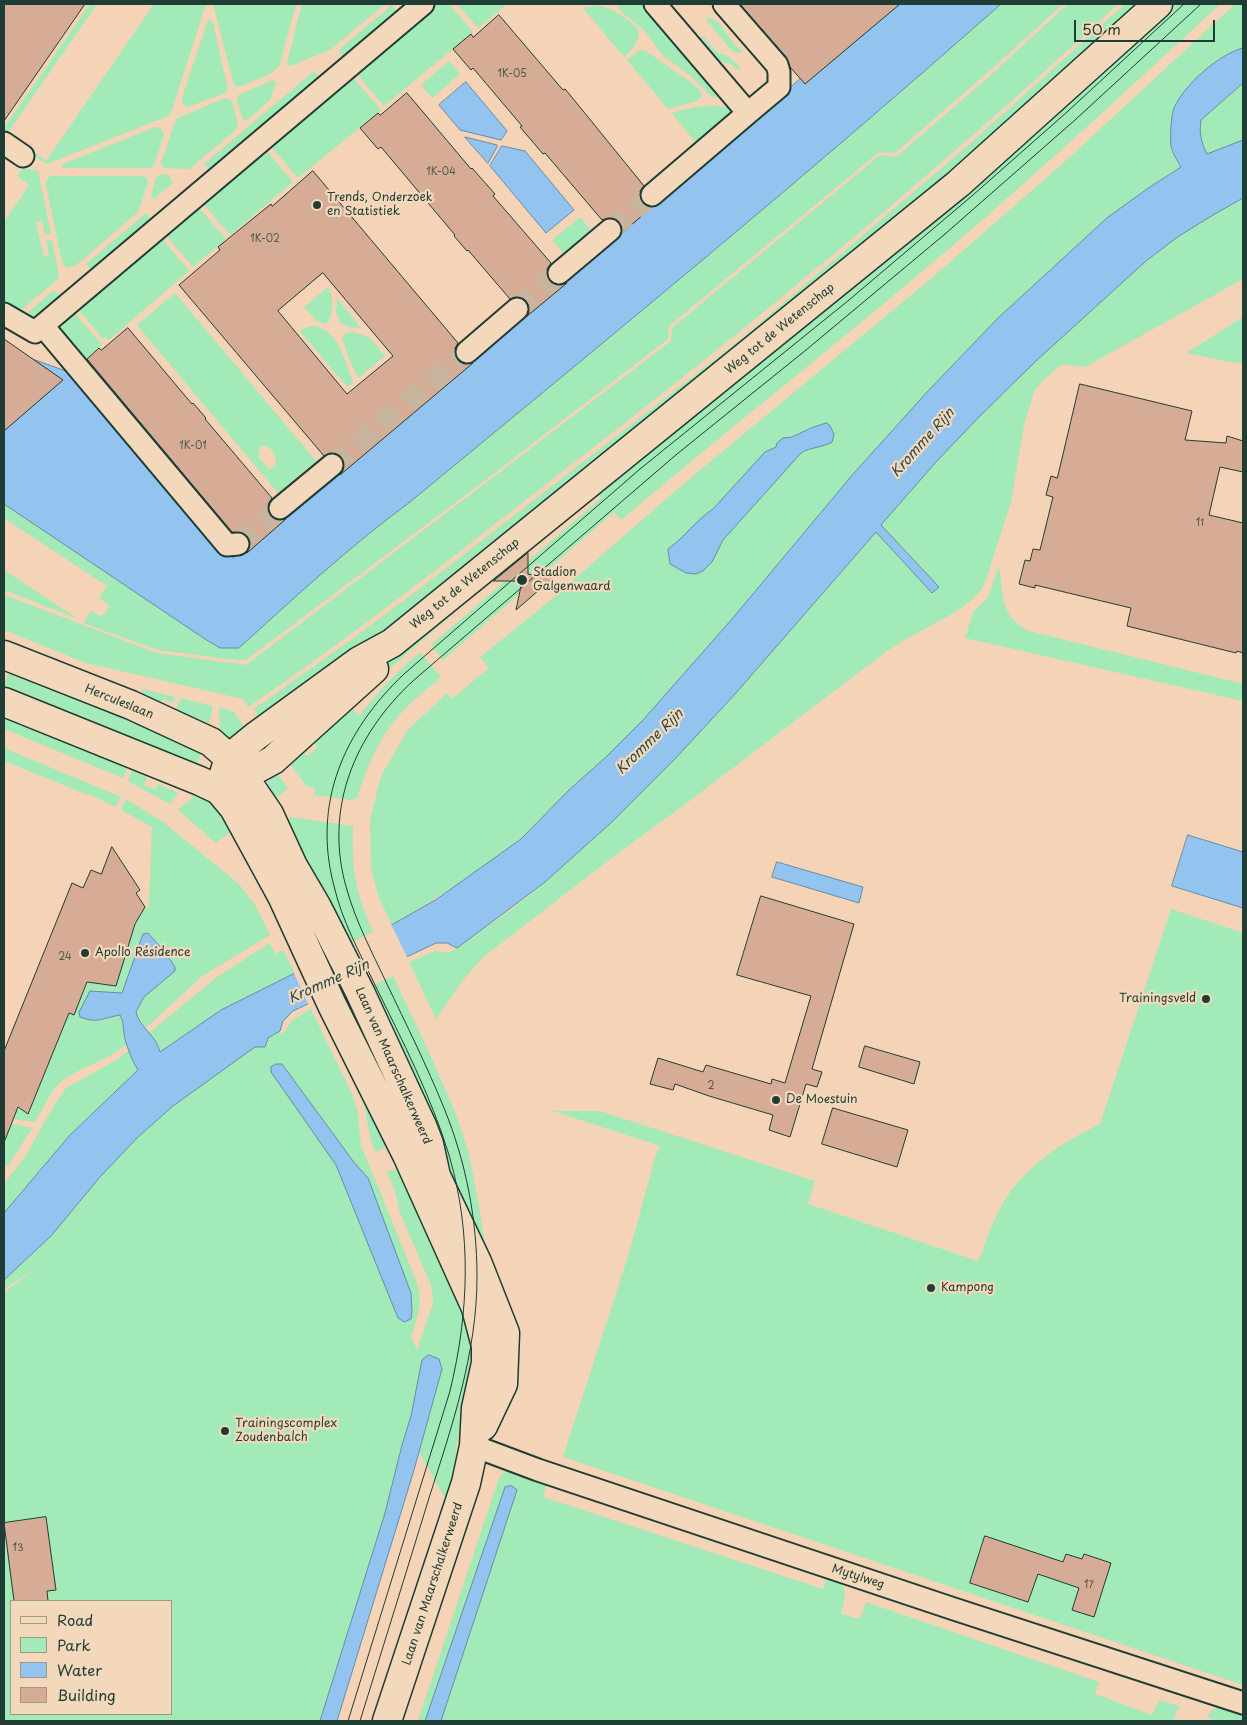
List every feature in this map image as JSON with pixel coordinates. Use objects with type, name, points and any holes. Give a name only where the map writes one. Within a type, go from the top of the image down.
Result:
[{"type":"main road","name":"Weg tot de Wetenschap","points":[[219,790],[236,767],[272,760],[373,671],[392,643],[680,412],[958,184],[1158,4]]},
{"type":"main road","name":"Herculeslaan","points":[[4,655],[131,706],[212,742],[236,767]]},
{"type":"main road","points":[[4,702],[219,790]]},
{"type":"main road","name":"Laan van Maarschalkerweerd","points":[[236,767],[269,814],[293,866],[317,907],[360,992],[423,1128],[429,1144],[436,1176],[477,1262],[505,1333],[503,1384],[474,1446]]},
{"type":"main road","name":"Laan van Maarschalkerweerd","points":[[219,790],[234,808],[282,896],[332,1005],[407,1155],[476,1308],[486,1346],[486,1363],[476,1408],[474,1446],[466,1483],[387,1721]]},
{"type":"street","points":[[4,314],[35,332],[422,4]]},
{"type":"street","points":[[655,4],[748,113]]},
{"type":"street","points":[[652,194],[779,87],[780,72],[777,65],[724,4]]},
{"type":"street","points":[[4,143],[23,156]]},
{"type":"street","points":[[559,273],[610,230]]},
{"type":"street","points":[[467,352],[517,309]]},
{"type":"street","points":[[43,326],[227,545],[238,544]]},
{"type":"street","points":[[280,508],[332,465]]},
{"type":"street","name":"Mytylweg","points":[[474,1446],[538,1470],[902,1592],[1243,1703]]},
{"type":"green space","points":[[90,4],[97,4],[7,134],[4,132],[4,128]]},
{"type":"green space","points":[[154,4],[206,4],[171,113],[168,116],[47,164],[32,155],[34,152],[46,161]]},
{"type":"green space","points":[[213,4],[296,4],[279,67],[270,74],[239,87],[234,85]]},
{"type":"green space","points":[[302,4],[385,4],[330,50],[290,66],[287,63]]},
{"type":"green space","points":[[433,4],[449,4],[473,32],[384,106],[354,70]]},
{"type":"green space","points":[[457,4],[507,4],[478,28]]},
{"type":"green space","points":[[615,4],[649,4],[725,101],[711,96],[691,76],[662,55],[645,31]]},
{"type":"green space","points":[[1001,4],[1063,4],[895,153],[879,152],[669,326],[668,339],[488,478],[246,660],[158,650],[83,623],[91,611],[100,616],[106,613],[109,605],[99,598],[107,586],[4,518],[4,504],[115,578],[239,648],[387,519],[708,256]]},
{"type":"green space","points":[[1068,4],[1118,4],[912,188],[771,306],[627,421],[403,595],[248,707],[243,699],[86,663],[4,630],[4,595],[157,653],[246,665],[671,341],[672,328],[880,155],[896,157],[983,82]]},
{"type":"green space","points":[[1125,4],[1144,4],[973,157],[415,612],[264,725],[254,709],[427,583],[740,340],[964,149]]},
{"type":"green space","points":[[1171,4],[1220,4],[986,217],[621,520],[614,512],[443,660],[431,645],[601,498],[597,493],[526,551],[360,694],[357,690],[405,646]]},
{"type":"green space","points":[[1235,4],[1243,4],[1243,48],[1174,108],[1171,149],[1181,167],[1108,217],[998,318],[928,391],[854,473],[732,619],[643,720],[569,790],[521,839],[465,880],[392,925],[379,898],[371,868],[370,820],[381,776],[407,731],[447,693],[452,699],[489,668],[480,657],[540,609],[681,486],[933,277],[1070,157]]},
{"type":"green space","points":[[392,5],[399,14],[345,59],[340,53],[340,49]]},
{"type":"green space","points":[[595,6],[614,11],[636,27],[638,39],[633,48],[624,57],[583,8]]},
{"type":"green space","points":[[709,17],[719,23],[735,45],[742,51],[740,53],[733,52],[707,22]]},
{"type":"green space","points":[[208,20],[211,20],[213,23],[228,89],[225,93],[188,107],[183,104],[182,98]]},
{"type":"green space","points":[[702,35],[718,53],[728,56],[740,67],[740,70],[731,64],[719,61],[701,38]]},
{"type":"green space","points":[[640,50],[646,51],[693,84],[702,93],[701,98],[668,109],[627,60]]},
{"type":"green space","points":[[449,61],[460,74],[432,98],[421,85]]},
{"type":"green space","points":[[314,71],[321,80],[211,173],[204,164]]},
{"type":"green space","points":[[350,74],[381,110],[298,178],[268,143]]},
{"type":"green space","points":[[273,80],[276,83],[270,100],[246,121],[243,120],[237,100],[238,95]]},
{"type":"green space","points":[[1243,83],[1243,140],[1207,155],[1201,140],[1201,120]]},
{"type":"green space","points":[[225,98],[232,101],[238,125],[236,130],[189,169],[164,168],[161,163],[176,119]]},
{"type":"green space","points":[[694,107],[736,107],[741,113],[700,148],[672,113]]},
{"type":"green space","points":[[155,127],[161,128],[164,135],[154,166],[151,168],[62,168],[63,164]]},
{"type":"green space","points":[[263,147],[293,182],[230,235],[200,200]]},
{"type":"green space","points":[[23,168],[38,171],[51,234],[45,235],[42,220],[36,222],[44,257],[49,256],[46,241],[52,240],[59,276],[58,279],[19,312],[4,304],[4,222],[29,185],[17,176]]},
{"type":"green space","points":[[161,174],[169,175],[173,183],[154,199],[151,196],[156,178]]},
{"type":"green space","points":[[51,176],[143,176],[147,178],[148,183],[138,212],[75,266],[67,268],[62,262],[46,185],[47,179]]},
{"type":"green space","points":[[1243,198],[1243,279],[1085,367],[1062,364],[1035,389],[1024,425],[1011,502],[984,586],[977,594],[955,612],[887,651],[482,958],[463,980],[436,1019],[409,962],[435,951],[448,953],[457,948],[525,898],[592,840],[635,799],[718,712],[876,532],[932,592],[938,587],[881,525],[936,462],[979,417],[1036,361],[1146,261],[1179,236]]},
{"type":"green space","points":[[196,204],[226,239],[193,267],[163,231]]},
{"type":"green space","points":[[146,213],[153,222],[93,272],[86,264]]},
{"type":"green space","points":[[580,217],[591,230],[563,253],[552,240]]},
{"type":"green space","points":[[159,235],[189,271],[109,340],[106,337],[103,339],[75,305]]},
{"type":"green space","points":[[328,287],[332,299],[332,310],[330,319],[325,324],[317,321],[304,307]]},
{"type":"green space","points":[[53,291],[63,298],[37,318],[25,315]]},
{"type":"green space","points":[[175,293],[316,461],[278,493],[137,325]],"holes":[[[261,446],[273,451],[276,463],[272,468],[269,469],[259,458],[259,448]]]},
{"type":"green space","points":[[337,298],[361,328],[350,327],[340,323],[336,312]]},
{"type":"green space","points":[[71,309],[102,345],[81,363],[57,328]]},
{"type":"green space","points":[[1243,317],[1243,358],[1241,364],[1186,353]]},
{"type":"green space","points":[[314,326],[330,334],[340,348],[353,382],[347,387],[300,331]]},
{"type":"green space","points":[[354,332],[369,337],[385,356],[358,378],[342,338],[346,333]]},
{"type":"green space","points":[[999,566],[1003,595],[1008,612],[1013,619],[1029,631],[1243,684],[1243,701],[965,638],[973,612],[988,597]]},
{"type":"green space","points":[[4,570],[78,619],[4,590]]},
{"type":"green space","points":[[420,652],[441,677],[408,706],[381,740],[365,774],[357,798],[351,800],[314,795],[315,788],[306,786],[290,764],[303,752],[308,756],[318,747],[314,743],[351,708],[359,716],[403,667]]},
{"type":"green space","points":[[9,673],[100,709],[134,713],[204,746],[195,769],[4,691],[4,685]]},
{"type":"green space","points":[[143,689],[175,697],[173,703],[162,699],[159,705],[140,698]]},
{"type":"green space","points":[[181,698],[213,706],[209,723],[176,710]]},
{"type":"green space","points":[[220,707],[234,712],[249,734],[234,738],[218,735]]},
{"type":"green space","points":[[4,713],[97,750],[96,755],[127,767],[123,778],[4,729]]},
{"type":"green space","points":[[4,748],[121,797],[116,807],[89,794],[4,761]]},
{"type":"green space","points":[[132,769],[147,776],[144,785],[155,790],[158,784],[178,793],[170,804],[128,781]]},
{"type":"green space","points":[[274,769],[287,789],[271,802],[268,785]]},
{"type":"green space","points":[[196,791],[213,798],[237,827],[216,843],[178,810],[193,797]]},
{"type":"green space","points":[[126,799],[163,822],[239,884],[255,905],[270,935],[201,977],[146,1028],[136,1012],[144,997],[175,971],[175,967],[148,933],[143,934],[122,993],[93,990],[80,1017],[96,1020],[120,1015],[127,1044],[112,1055],[74,1073],[61,1082],[52,1092],[35,1122],[4,1118],[4,1107],[8,1109],[19,1108],[28,1115],[69,1013],[74,1015],[77,1006],[72,1004],[79,987],[85,990],[88,983],[116,986],[135,925],[145,907],[147,909],[149,905],[152,827],[121,810]]},
{"type":"green space","points":[[291,817],[353,826],[353,855],[356,881],[362,905],[373,932],[348,944],[280,825]]},
{"type":"green space","name":"Kampong","points":[[1171,909],[1243,933],[1243,1685],[563,1457],[629,1253],[656,1154],[660,1146],[553,1111],[600,1111],[815,1181],[808,1204],[978,1261],[996,1217],[1018,1182],[1029,1170],[1056,1149],[1100,1124]]},
{"type":"green space","points":[[270,943],[275,954],[283,950],[295,973],[221,1010],[160,1052],[158,1045],[149,1033],[217,977]]},
{"type":"green space","points":[[393,976],[456,1114],[469,1154],[489,1270],[369,987]]},
{"type":"green space","name":"Trainingscomplex Zoudenbalch","points":[[311,1009],[352,1094],[357,1109],[361,1145],[417,1283],[419,1304],[411,1337],[417,1350],[433,1303],[431,1285],[400,1213],[394,1188],[387,1172],[392,1170],[403,1171],[475,1334],[474,1378],[458,1436],[449,1505],[419,1452],[442,1369],[439,1359],[429,1355],[422,1360],[411,1416],[385,1513],[320,1721],[4,1721],[4,1293],[34,1269],[4,1289],[4,1280],[51,1236],[100,1177],[137,1138],[173,1106],[255,1047],[265,1047],[268,1038],[280,1031],[280,1034],[286,1031],[291,1021]],"holes":[[[276,1064],[282,1064],[353,1161],[368,1178],[412,1311],[411,1319],[404,1322],[398,1318],[336,1165]]]},
{"type":"green space","points":[[130,1049],[138,1070],[70,1135],[4,1213],[4,1184],[27,1154],[66,1088],[118,1059]]},
{"type":"green space","points":[[360,1090],[388,1142],[384,1148],[375,1152],[370,1137]]},
{"type":"green space","points":[[4,1122],[32,1128],[8,1166],[4,1164]]},
{"type":"green space","points":[[507,1471],[547,1483],[543,1497],[823,1589],[828,1575],[840,1583],[845,1591],[841,1614],[860,1619],[866,1602],[1099,1682],[1095,1694],[1152,1715],[1159,1700],[1179,1706],[1173,1721],[441,1721],[517,1490],[511,1486],[505,1487],[425,1721],[418,1721],[499,1478]]},
{"type":"green space","points":[[1218,1707],[1227,1707],[1243,1713],[1243,1721],[1216,1721],[1207,1717],[1211,1711]]},
{"type":"water","points":[[889,4],[1001,4],[708,256],[387,519],[239,648],[220,648],[205,639],[4,504],[4,373],[24,356],[77,375],[233,558]]},
{"type":"water","name":"Kromme Rijn","points":[[1243,48],[1243,83],[1201,120],[1200,133],[1207,154],[1243,140],[1243,198],[1179,236],[1146,261],[1036,361],[979,417],[936,462],[881,525],[939,587],[932,593],[876,532],[736,693],[673,761],[613,821],[545,882],[457,948],[447,943],[436,943],[293,1011],[283,1021],[280,1031],[268,1038],[265,1047],[255,1047],[173,1106],[137,1138],[100,1177],[51,1236],[4,1280],[4,1213],[70,1135],[138,1070],[127,1047],[120,1015],[100,1020],[91,1020],[80,1017],[79,1012],[90,991],[122,993],[143,934],[148,933],[175,967],[175,971],[144,997],[136,1012],[160,1052],[221,1010],[295,973],[344,952],[437,899],[521,839],[569,790],[643,720],[732,619],[854,473],[928,391],[998,318],[1108,217],[1181,167],[1171,146],[1174,108],[1194,80],[1203,72],[1234,51]]},
{"type":"water","points":[[466,82],[507,131],[501,140],[460,130],[439,105]]},
{"type":"water","points":[[465,137],[497,145],[488,163]]},
{"type":"water","points":[[502,146],[525,151],[574,210],[546,233],[490,166]]},
{"type":"water","points":[[827,423],[834,434],[832,442],[801,453],[723,540],[712,562],[703,571],[696,574],[686,573],[670,564],[668,549],[713,509],[765,452],[776,447],[777,443],[783,438],[792,437]]},
{"type":"water","points":[[1188,835],[1243,852],[1243,908],[1172,886]]},
{"type":"water","points":[[777,862],[863,887],[859,903],[772,877]]},
{"type":"water","points":[[276,1064],[282,1064],[353,1161],[368,1178],[411,1293],[411,1319],[404,1322],[398,1318],[336,1165],[271,1072],[271,1067]]},
{"type":"water","points":[[429,1355],[439,1359],[442,1369],[414,1470],[337,1721],[320,1721],[385,1513],[411,1416],[422,1360]]},
{"type":"water","points":[[512,1486],[517,1490],[441,1721],[425,1721],[505,1487]]},
{"type":"pier","points":[[391,924],[408,959],[323,999],[307,965]]},
{"type":"pier","points":[[304,966],[320,1001],[309,1006],[293,971]]},
{"type":"building","points":[[4,4],[85,4],[4,121]]},
{"type":"building","points":[[740,4],[900,4],[805,84],[790,67],[786,57]]},
{"type":"building","points":[[499,15],[563,90],[565,89],[644,186],[640,191],[640,198],[643,203],[652,207],[622,233],[620,222],[615,218],[602,220],[545,153],[543,154],[520,127],[522,126],[473,68],[471,70],[453,49],[471,34],[473,37]]},
{"type":"building","points":[[407,93],[471,169],[495,194],[493,196],[551,263],[547,269],[549,281],[555,285],[567,283],[526,317],[529,313],[529,307],[526,301],[521,297],[510,299],[454,236],[381,147],[378,149],[360,128],[378,113],[380,115]]},
{"type":"building","points":[[313,171],[458,343],[455,348],[457,360],[463,364],[473,363],[340,475],[344,463],[341,457],[336,453],[324,456],[179,285],[220,250],[218,247],[271,204],[272,206]],"holes":[[[323,273],[393,356],[347,394],[278,311]]]},
{"type":"building","points":[[128,328],[272,498],[268,510],[271,516],[276,520],[286,519],[247,553],[250,543],[248,536],[243,533],[232,532],[87,359],[99,348],[101,350]]},
{"type":"building","points":[[4,339],[63,380],[4,431]]},
{"type":"building","points":[[1080,384],[1192,411],[1185,440],[1226,443],[1227,436],[1243,441],[1243,472],[1220,467],[1209,515],[1243,523],[1243,653],[1237,651],[1236,653],[1127,626],[1131,608],[1035,585],[1035,588],[1019,584],[1025,560],[1030,561],[1033,549],[1040,550],[1053,497],[1046,495],[1051,476],[1057,478]]},
{"type":"building","points":[[528,553],[528,574],[553,578],[516,610],[522,581],[494,581]]},
{"type":"building","name":"Apollo Résidence","points":[[112,847],[140,890],[136,893],[145,907],[135,924],[116,986],[87,982],[74,1015],[69,1013],[28,1114],[18,1107],[5,1140],[4,1051],[72,883],[83,888],[91,870],[101,874]]},
{"type":"building","points":[[761,896],[854,924],[812,1069],[822,1072],[817,1087],[806,1084],[790,1137],[769,1130],[773,1115],[675,1084],[673,1090],[650,1084],[658,1058],[703,1072],[706,1065],[771,1084],[772,1079],[785,1083],[811,996],[737,975]]},
{"type":"building","points":[[865,1046],[920,1062],[914,1084],[859,1067]]},
{"type":"building","points":[[833,1108],[908,1130],[897,1167],[822,1144]]},
{"type":"building","points":[[46,1517],[56,1590],[47,1591],[48,1600],[14,1600],[4,1523]]},
{"type":"building","points":[[985,1536],[1063,1562],[1066,1554],[1082,1559],[1084,1554],[1111,1563],[1094,1617],[1072,1610],[1079,1588],[1038,1574],[1028,1602],[970,1583]]},
{"type":"tunnel","points":[[610,230],[652,195]]},
{"type":"tunnel","points":[[517,309],[559,273]]},
{"type":"tunnel","points":[[332,465],[467,352]]},
{"type":"tunnel","points":[[238,544],[280,508]]},
{"type":"tram line","points":[[348,1721],[450,1391],[461,1332],[465,1273],[462,1214],[449,1155],[442,1133],[415,1068],[352,937],[334,886],[328,855],[327,826],[331,797],[338,770],[350,744],[383,696],[404,674],[640,469],[849,300],[973,195],[1067,112],[1184,4]]},
{"type":"tram line","points":[[360,1721],[462,1389],[473,1333],[477,1277],[475,1234],[469,1191],[452,1128],[365,937],[347,890],[341,860],[339,831],[342,803],[349,776],[360,750],[375,725],[414,680],[677,454],[945,234],[1075,120],[1201,4]]},
{"type":"place","name":"Trends, Onderzoek en Statistiek","points":[[317,205]]},
{"type":"place","name":"Stadion Galgenwaard","points":[[522,580]]},
{"type":"place","name":"Apollo Résidence","points":[[85,953]]},
{"type":"place","name":"Trainingsveld","points":[[1206,999]]},
{"type":"place","name":"De Moestuin","points":[[776,1100]]},
{"type":"place","name":"Kampong","points":[[931,1288]]},
{"type":"place","name":"Trainingscomplex Zoudenbalch","points":[[225,1431]]}]
